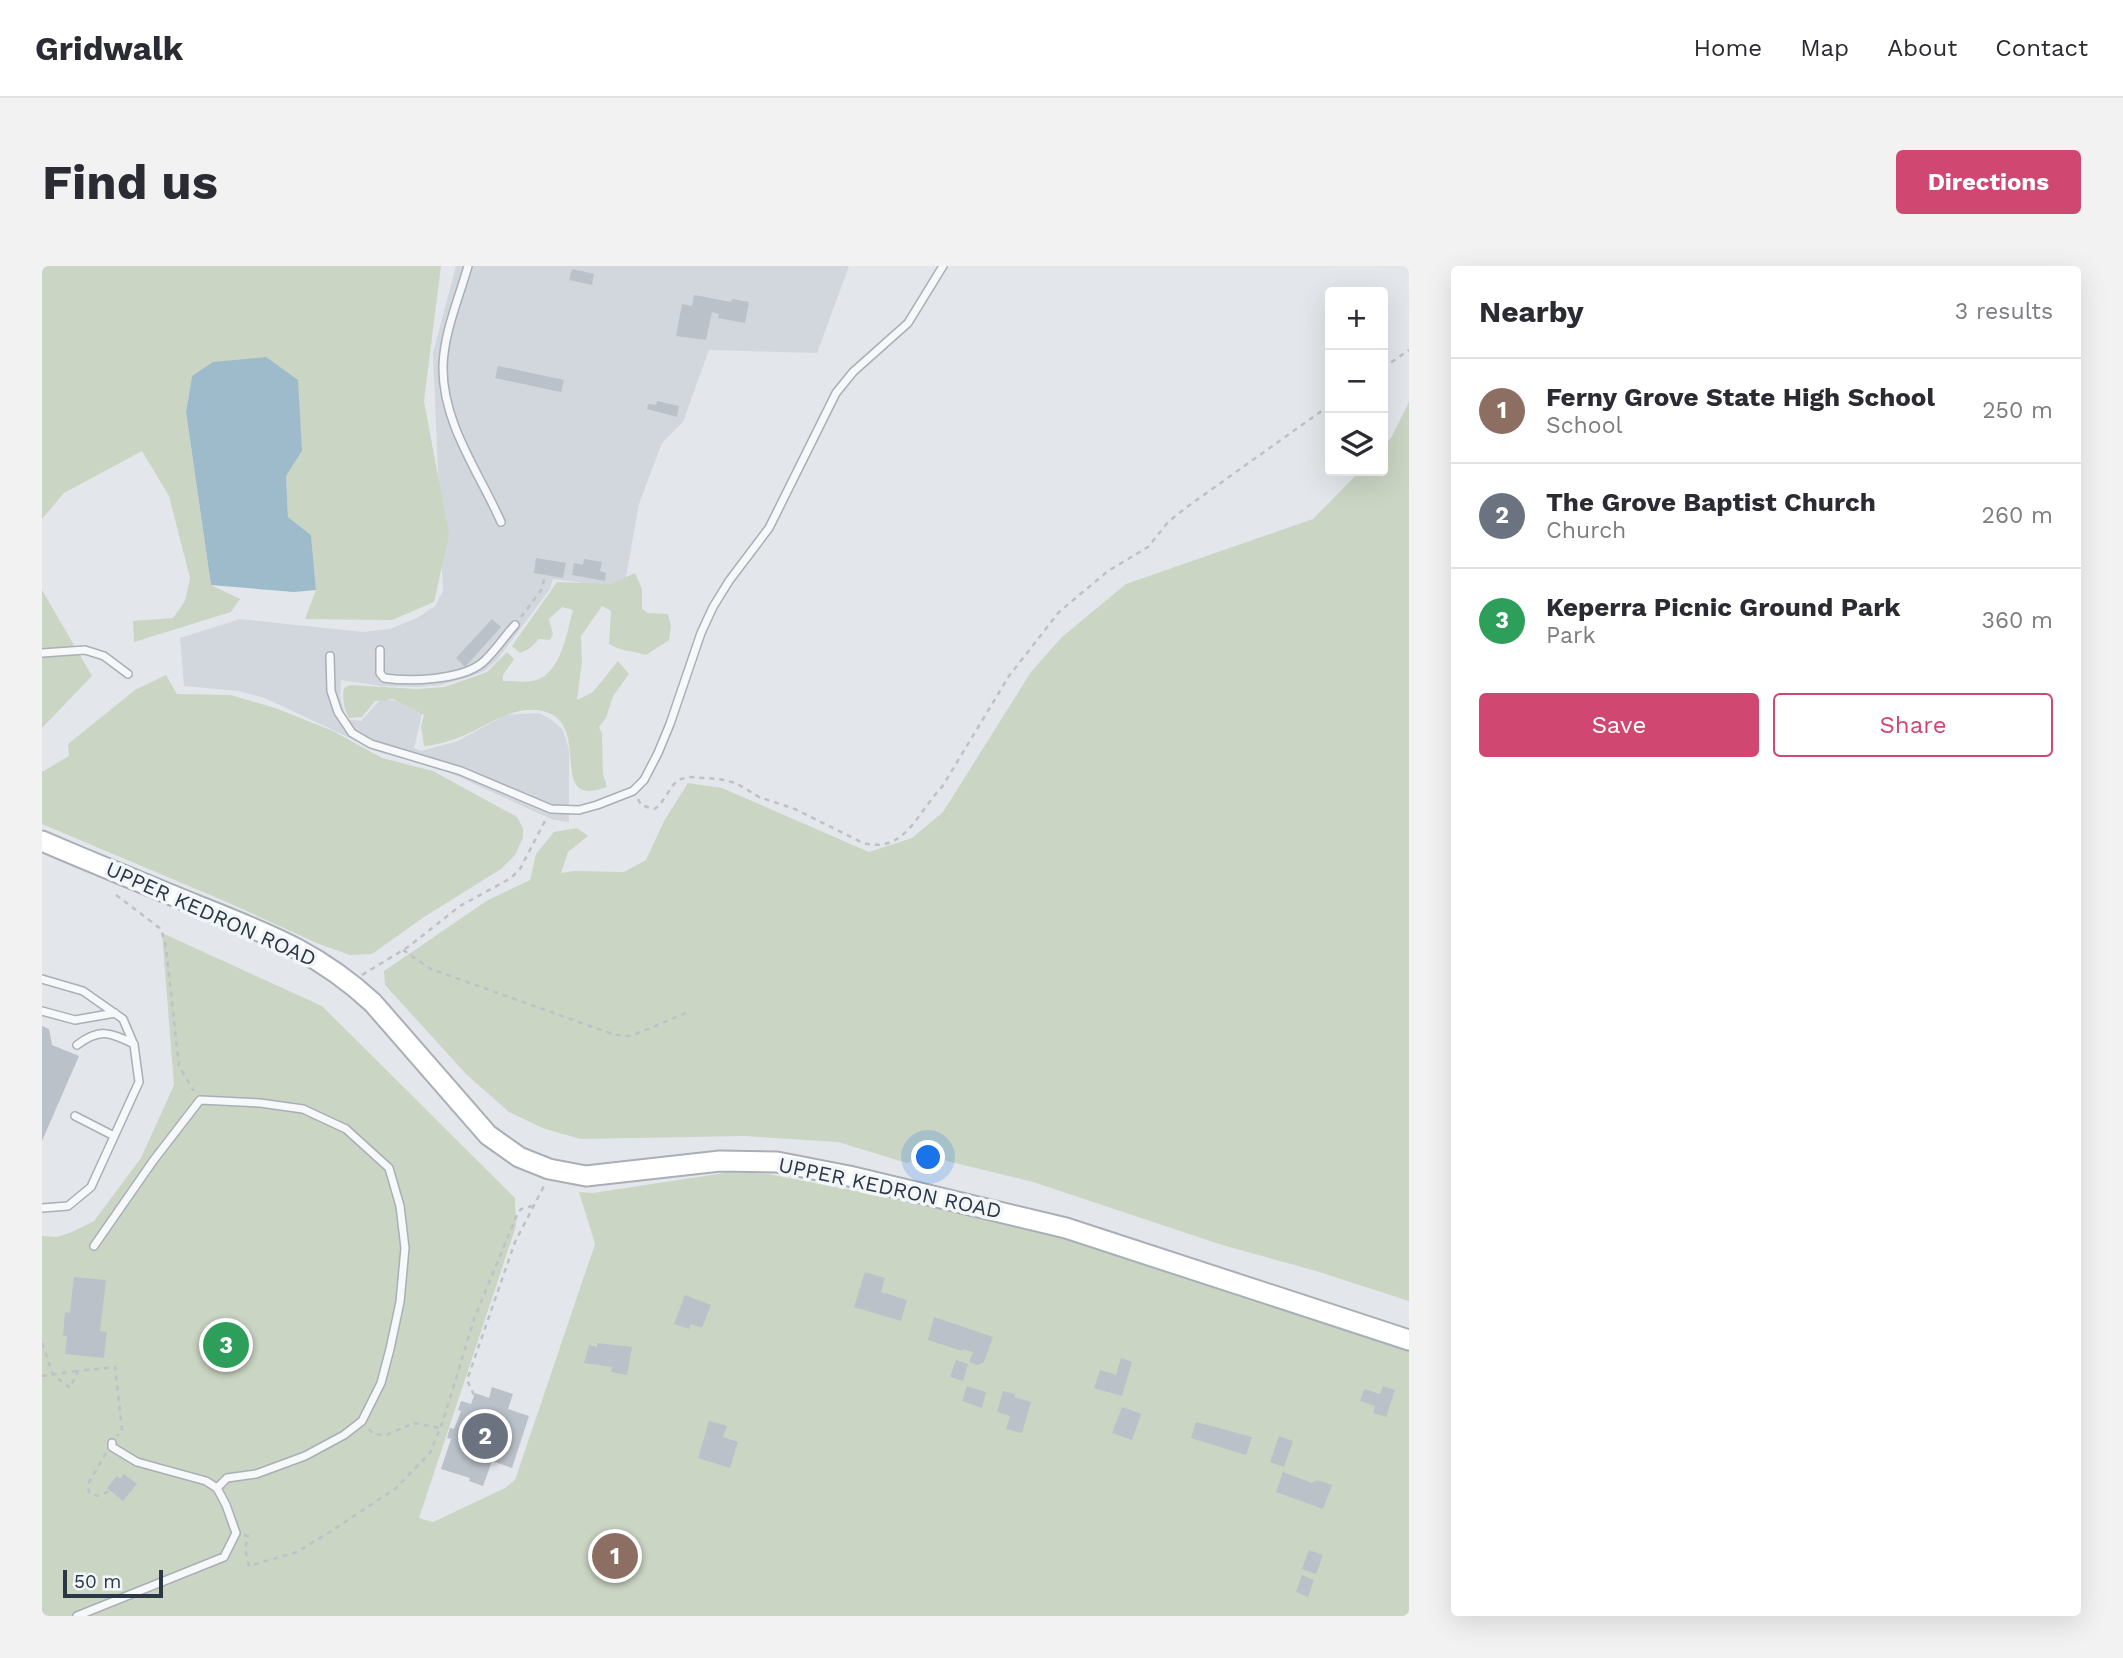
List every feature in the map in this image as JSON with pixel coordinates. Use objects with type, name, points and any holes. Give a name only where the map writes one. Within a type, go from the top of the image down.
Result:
[{"type":"main road","name":"UPPER KEDRON ROAD","points":[[42,841],[310,954],[352,984],[373,1003],[488,1135],[519,1157],[541,1167],[586,1176],[685,1163],[766,1162],[849,1176],[1066,1228],[1409,1340]]},
{"type":"lane","points":[[468,266],[449,328],[443,363],[444,386],[466,454],[501,522]]},
{"type":"lane","points":[[330,656],[331,691],[344,723],[352,733],[372,744],[461,771],[551,809],[579,810],[634,791],[651,770],[713,607],[769,528],[836,393],[853,372],[908,323],[943,266]]},
{"type":"lane","points":[[380,650],[380,673],[384,678],[447,676],[484,662],[514,625]]},
{"type":"lane","points":[[42,653],[85,650],[104,656],[128,674]]},
{"type":"lane","points":[[42,979],[83,991],[123,1019],[134,1045],[139,1082],[91,1187],[68,1206],[42,1208]]},
{"type":"lane","points":[[42,1011],[75,1020],[115,1013]]},
{"type":"lane","points":[[77,1045],[90,1035],[110,1032],[134,1045]]},
{"type":"lane","points":[[94,1246],[153,1161],[200,1100],[260,1103],[303,1110],[346,1129],[389,1168],[400,1206],[405,1248],[401,1288],[381,1384],[362,1421],[344,1435],[305,1456],[256,1474],[227,1478],[217,1488]]},
{"type":"lane","points":[[75,1116],[114,1136]]},
{"type":"lane","points":[[77,1616],[224,1557],[236,1533],[217,1488],[206,1481],[136,1462],[112,1447],[112,1443]]},
{"type":"path","points":[[1388,365],[1409,350]]},
{"type":"path","points":[[634,791],[641,805],[654,808],[659,806],[670,788],[681,779],[719,779],[736,783],[759,797],[795,809],[863,844],[874,846],[896,839],[915,823],[931,798],[942,788],[1009,676],[1059,612],[1108,571],[1148,547],[1169,521],[1191,504],[1325,409]]},
{"type":"path","points":[[514,625],[542,589],[545,575]]},
{"type":"path","points":[[352,984],[403,950],[460,906],[511,878],[520,869],[551,809]]},
{"type":"path","points":[[116,895],[161,929],[166,947],[179,1066],[200,1100]]},
{"type":"path","points":[[403,950],[431,969],[615,1035],[631,1036],[686,1013]]},
{"type":"path","points":[[474,1395],[467,1380],[515,1242],[545,1183]]},
{"type":"path","points":[[236,1533],[248,1536],[245,1549],[249,1566],[297,1552],[396,1488],[430,1453],[474,1319],[511,1228],[521,1209],[533,1206]]},
{"type":"path","points":[[42,1343],[53,1375],[70,1388],[78,1371]]},
{"type":"path","points":[[42,1376],[115,1367],[122,1430],[88,1484],[89,1492],[97,1496],[110,1491]]},
{"type":"path","points":[[362,1421],[373,1434],[386,1435],[414,1423],[440,1428]]},
{"type":"shaded area","points":[[456,266],[849,266],[817,353],[709,350],[683,422],[662,443],[639,504],[624,588],[553,579],[550,589],[497,660],[484,671],[469,677],[441,685],[416,687],[381,686],[341,680],[340,696],[346,719],[361,721],[381,699],[397,701],[422,714],[414,748],[421,751],[458,741],[505,715],[539,713],[552,720],[563,730],[569,750],[569,822],[554,820],[442,769],[377,751],[265,698],[238,691],[184,686],[180,638],[240,619],[363,632],[390,629],[417,618],[435,606],[443,591],[433,353]]},
{"type":"green space","points":[[42,266],[441,266],[424,401],[449,535],[434,602],[392,620],[305,619],[316,590],[311,535],[288,517],[286,476],[302,451],[192,376],[186,412],[211,585],[240,599],[231,612],[134,642],[133,621],[173,618],[185,601],[190,578],[169,496],[142,451],[64,493],[42,519]]},
{"type":"green space","points":[[1409,402],[1409,1301],[1222,1245],[1033,1182],[930,1157],[907,1163],[838,1142],[744,1136],[581,1139],[545,1129],[509,1112],[467,1075],[385,985],[384,971],[488,900],[530,880],[536,854],[554,832],[577,828],[588,836],[568,852],[561,873],[624,872],[646,860],[664,821],[688,783],[722,788],[869,852],[912,838],[943,812],[1031,672],[1062,637],[1126,584],[1313,519],[1355,476],[1388,476],[1388,441]]},
{"type":"green space","points":[[635,573],[642,589],[642,609],[648,613],[668,614],[671,626],[669,640],[646,655],[609,644],[611,611],[602,606],[581,636],[582,661],[577,700],[593,692],[618,661],[629,674],[613,696],[606,718],[599,727],[602,733],[603,774],[607,787],[589,791],[579,788],[573,779],[567,737],[562,723],[551,714],[540,710],[506,715],[456,739],[424,746],[421,726],[424,715],[393,699],[375,701],[362,717],[349,718],[347,715],[343,692],[344,688],[350,685],[417,689],[445,687],[487,672],[507,652],[514,659],[503,675],[503,681],[528,681],[545,676],[562,651],[573,610],[562,607],[549,619],[553,634],[550,640],[539,639],[529,649],[520,653],[512,646],[557,582],[612,584]]},
{"type":"green space","points":[[42,590],[92,676],[42,728]]},
{"type":"green space","points":[[166,675],[177,694],[231,695],[275,708],[333,731],[382,758],[433,771],[517,817],[523,828],[523,838],[515,855],[501,869],[424,917],[372,954],[350,955],[42,824],[42,772],[69,756],[68,744],[135,690]]},
{"type":"green space","points":[[162,933],[322,1006],[515,1198],[516,1226],[419,1518],[433,1522],[505,1488],[515,1480],[595,1244],[579,1192],[593,1193],[731,1172],[768,1174],[1023,1223],[1409,1351],[1409,1616],[42,1616],[42,1236],[57,1237],[94,1221],[141,1158],[174,1085]]},
{"type":"water","points":[[266,357],[298,380],[302,451],[286,476],[288,517],[311,535],[316,590],[294,592],[211,585],[186,412],[192,376],[213,362]]},
{"type":"building","points":[[572,269],[594,274],[592,285],[569,280]]},
{"type":"building","points":[[694,295],[731,302],[732,299],[749,302],[745,323],[718,318],[719,314],[712,312],[706,340],[676,336],[682,304],[692,306]]},
{"type":"building","points":[[498,366],[564,380],[561,392],[495,378]]},
{"type":"building","points":[[657,401],[679,406],[677,417],[647,409],[648,404],[656,405]]},
{"type":"building","points":[[536,558],[566,563],[563,578],[534,573]]},
{"type":"building","points":[[584,559],[602,562],[600,571],[606,573],[605,581],[572,575],[574,563],[583,565]]},
{"type":"building","points":[[492,619],[501,627],[465,667],[456,658]]},
{"type":"building","points":[[42,1026],[49,1029],[52,1045],[79,1056],[42,1141]]},
{"type":"building","points":[[865,1272],[885,1278],[881,1292],[907,1300],[901,1321],[854,1307]]},
{"type":"building","points":[[74,1277],[106,1280],[100,1331],[107,1332],[104,1358],[65,1354],[65,1312],[70,1313]]},
{"type":"building","points":[[685,1295],[711,1305],[702,1328],[691,1324],[689,1329],[674,1324]]},
{"type":"building","points":[[934,1317],[993,1337],[984,1362],[978,1365],[969,1362],[973,1352],[928,1340]]},
{"type":"building","points":[[597,1343],[632,1347],[627,1375],[611,1372],[612,1367],[584,1363],[589,1345],[597,1347]]},
{"type":"building","points":[[1121,1358],[1132,1362],[1122,1396],[1094,1388],[1100,1370],[1116,1375]]},
{"type":"building","points":[[956,1360],[968,1364],[963,1381],[950,1377]]},
{"type":"building","points":[[967,1386],[986,1392],[982,1408],[962,1401]]},
{"type":"building","points":[[1383,1386],[1395,1390],[1386,1417],[1373,1413],[1375,1406],[1360,1401],[1364,1389],[1380,1394]]},
{"type":"building","points":[[492,1387],[513,1394],[508,1409],[529,1416],[512,1468],[492,1461],[483,1486],[469,1481],[470,1478],[441,1469],[451,1439],[447,1438],[461,1411],[458,1410],[461,1401],[471,1404],[475,1393],[489,1398]]},
{"type":"building","points":[[1003,1391],[1031,1402],[1022,1433],[1006,1429],[1010,1416],[997,1412]]},
{"type":"building","points":[[1122,1407],[1141,1414],[1132,1440],[1112,1433]]},
{"type":"building","points":[[709,1421],[727,1426],[723,1437],[738,1442],[730,1468],[698,1458]]},
{"type":"building","points":[[1196,1422],[1252,1437],[1246,1455],[1191,1438]]},
{"type":"building","points":[[1279,1436],[1293,1441],[1284,1467],[1270,1462]]},
{"type":"building","points":[[1283,1472],[1312,1483],[1317,1480],[1332,1485],[1323,1509],[1276,1492]]},
{"type":"building","points":[[124,1474],[137,1484],[123,1501],[107,1488],[117,1476],[120,1479]]},
{"type":"building","points":[[1309,1550],[1323,1555],[1316,1574],[1302,1569]]},
{"type":"building","points":[[1302,1575],[1314,1580],[1308,1597],[1296,1592]]},
{"type":"place","name":"Keperra Picnic Ground Park","points":[[226,1345]]},
{"type":"place","name":"The Grove Baptist Church","points":[[485,1436]]},
{"type":"place","name":"Ferny Grove State High School","points":[[615,1556]]}]
